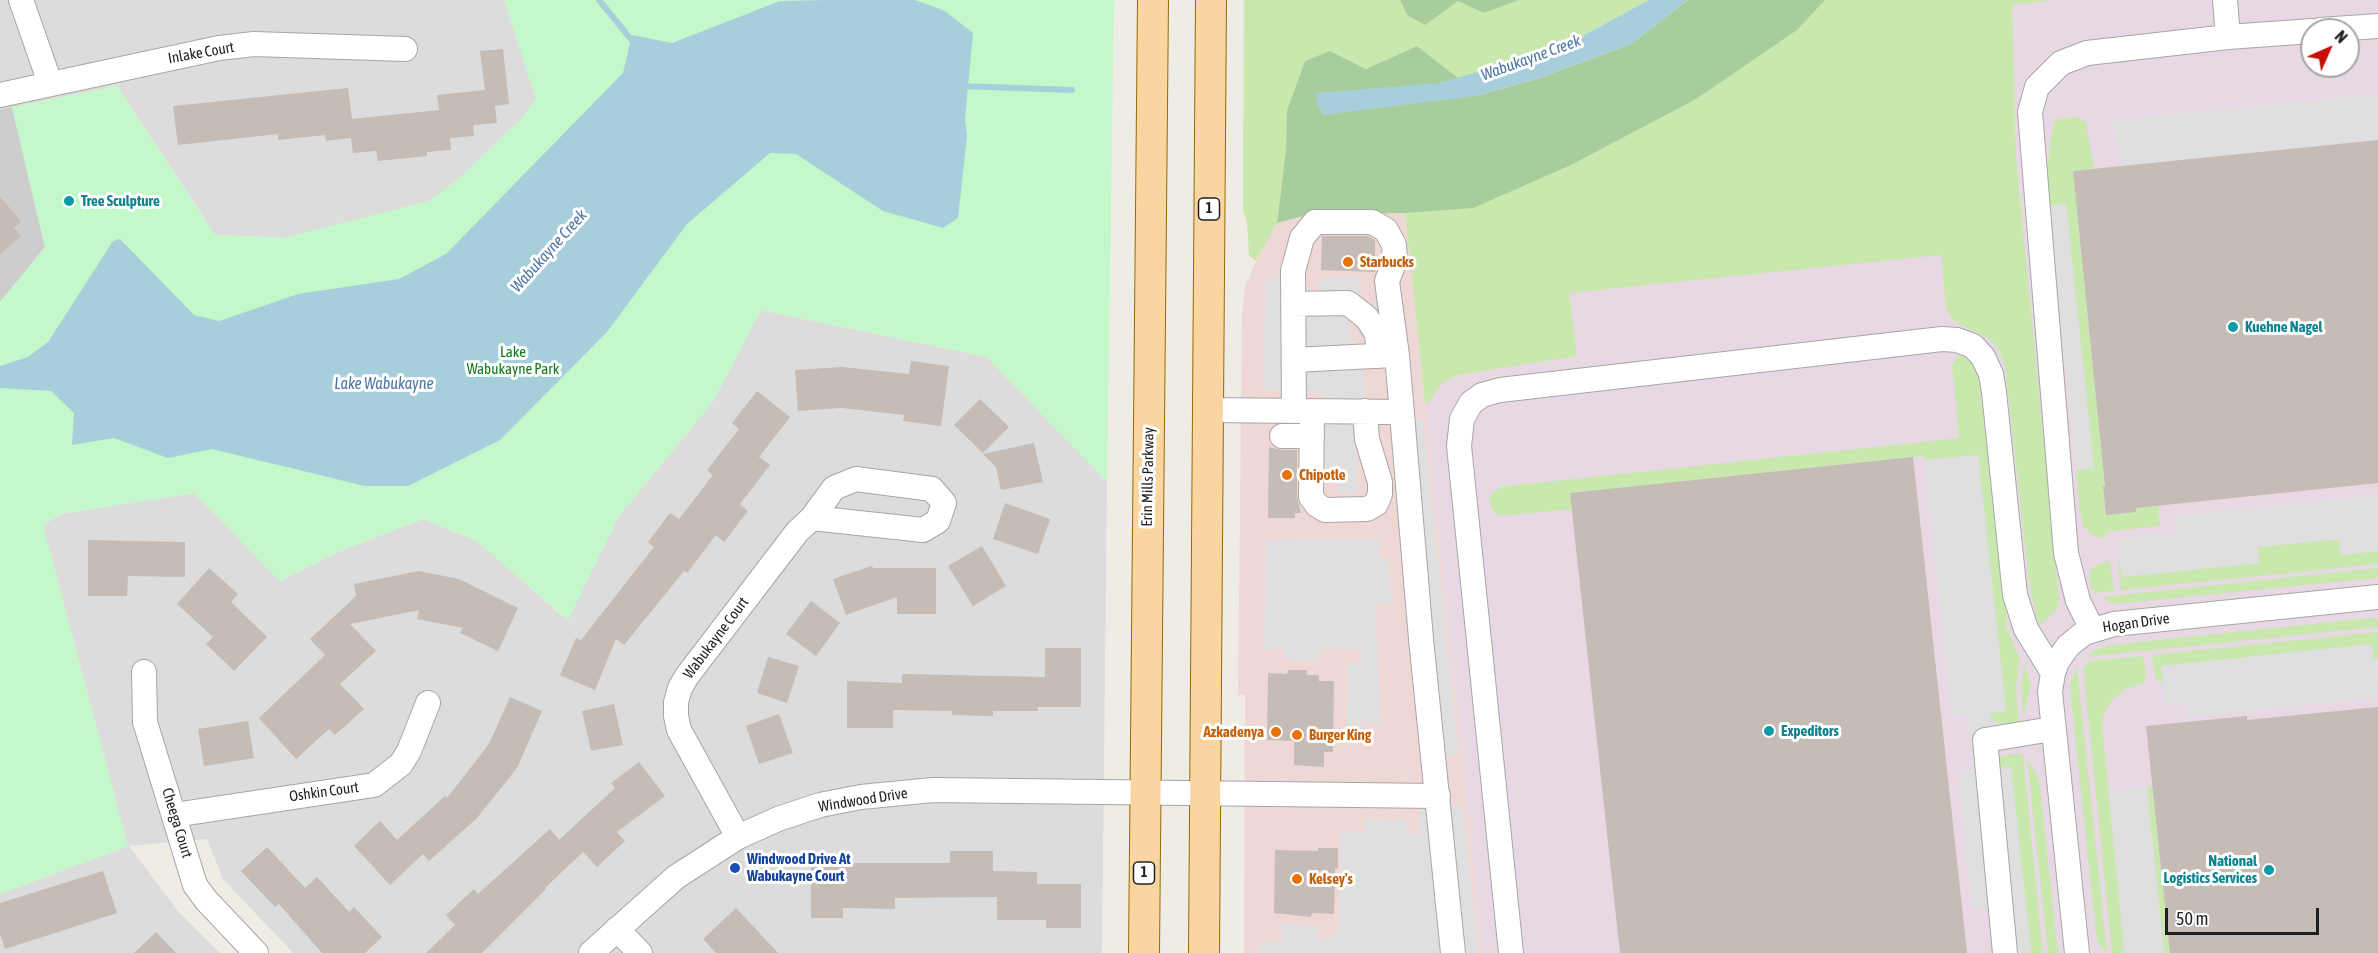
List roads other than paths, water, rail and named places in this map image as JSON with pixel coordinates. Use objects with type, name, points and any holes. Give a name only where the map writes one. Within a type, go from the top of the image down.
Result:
[{"type":"main road","name":"Erin Mills Parkway","points":[[1144,953],[1153,0]]},
{"type":"main road","name":"1","points":[[1204,953],[1211,0]]},
{"type":"street","points":[[21,0],[50,82]]},
{"type":"street","points":[[2224,0],[2228,37]]},
{"type":"street","points":[[2360,27],[2378,26]]},
{"type":"street","points":[[2092,629],[2078,601],[2066,553],[2030,112],[2037,87],[2061,63],[2086,53],[2228,37],[2300,32]]},
{"type":"street","name":"Inlake Court","points":[[0,95],[50,82],[219,48],[254,44],[405,49]]},
{"type":"street","points":[[1365,411],[1367,439],[1380,482],[1380,494],[1376,504],[1367,509],[1325,510],[1311,497],[1312,436],[1303,411],[1294,360],[1293,271],[1302,238],[1315,222],[1372,222],[1386,230],[1394,245],[1395,260],[1404,281],[1413,380],[1412,389],[1401,408]]},
{"type":"street","points":[[1388,356],[1387,281],[1395,260]]},
{"type":"street","points":[[1293,304],[1348,303],[1367,318],[1388,356],[1401,408],[1421,639],[1454,953]]},
{"type":"street","points":[[1511,953],[1459,446],[1462,419],[1471,403],[1482,395],[1500,390],[1942,339],[1958,340],[1973,346],[1983,357],[1991,374],[2015,595],[2026,629],[2053,673]]},
{"type":"street","points":[[1294,360],[1388,356]]},
{"type":"street","points":[[1208,410],[1365,411],[1401,408]]},
{"type":"street","points":[[1282,436],[1312,436]]},
{"type":"street","name":"Wabukayne Court","points":[[738,837],[679,730],[676,702],[687,676],[797,532],[812,518],[834,488],[856,479],[932,489],[944,503],[938,521],[923,530],[812,518]]},
{"type":"street","name":"Hogan Drive","points":[[2078,953],[2052,729],[2050,692],[2056,662],[2068,646],[2092,629],[2141,621],[2378,597]]},
{"type":"street","name":"Cheega Court","points":[[144,672],[145,722],[195,885],[206,900],[256,953]]},
{"type":"street","name":"Oshkin Court","points":[[174,815],[374,785],[400,764],[409,751],[428,703]]},
{"type":"street","points":[[2005,953],[1985,740],[2052,729]]},
{"type":"street","name":"Windwood Drive","points":[[591,953],[676,877],[738,837],[778,819],[820,805],[861,797],[933,790],[1438,796]]},
{"type":"street","points":[[617,929],[640,953]]},
{"type":"water","name":"Lake Wabukayne","points":[[915,0],[945,11],[973,33],[965,119],[967,136],[958,218],[943,228],[883,211],[796,154],[770,153],[687,224],[607,332],[500,440],[408,486],[365,486],[212,449],[168,458],[114,438],[72,445],[74,413],[51,391],[0,388],[0,366],[28,357],[48,342],[113,241],[120,239],[194,315],[219,321],[298,294],[399,279],[446,254],[623,73],[632,35],[672,43],[780,1]]},
{"type":"water","points":[[1649,0],[1688,0],[1631,44],[1536,79],[1475,96],[1323,115],[1317,103],[1316,93],[1440,83],[1562,47]]},
{"type":"waterway","points":[[599,0],[635,44]]},
{"type":"waterway","name":"Wabukayne Creek","points":[[961,86],[1072,90]]},
{"type":"place","name":"Tree Sculpture","points":[[69,201]]},
{"type":"place","name":"Starbucks","points":[[1348,262]]},
{"type":"place","name":"Kuehne Nagel","points":[[2233,327]]},
{"type":"place","name":"Chipotle","points":[[1287,475]]},
{"type":"place","name":"Expeditors","points":[[1769,731]]},
{"type":"place","name":"Azkadenya","points":[[1276,732]]},
{"type":"place","name":"Burger King","points":[[1297,735]]},
{"type":"place","name":"Windwood Drive At Wabukayne Court","points":[[735,868]]},
{"type":"place","name":"National Logistics Services","points":[[2269,870]]},
{"type":"place","name":"Kelsey's","points":[[1297,879]]},
{"type":"park label","name":"Lake Wabukayne Park","points":[[513,360]]}]
